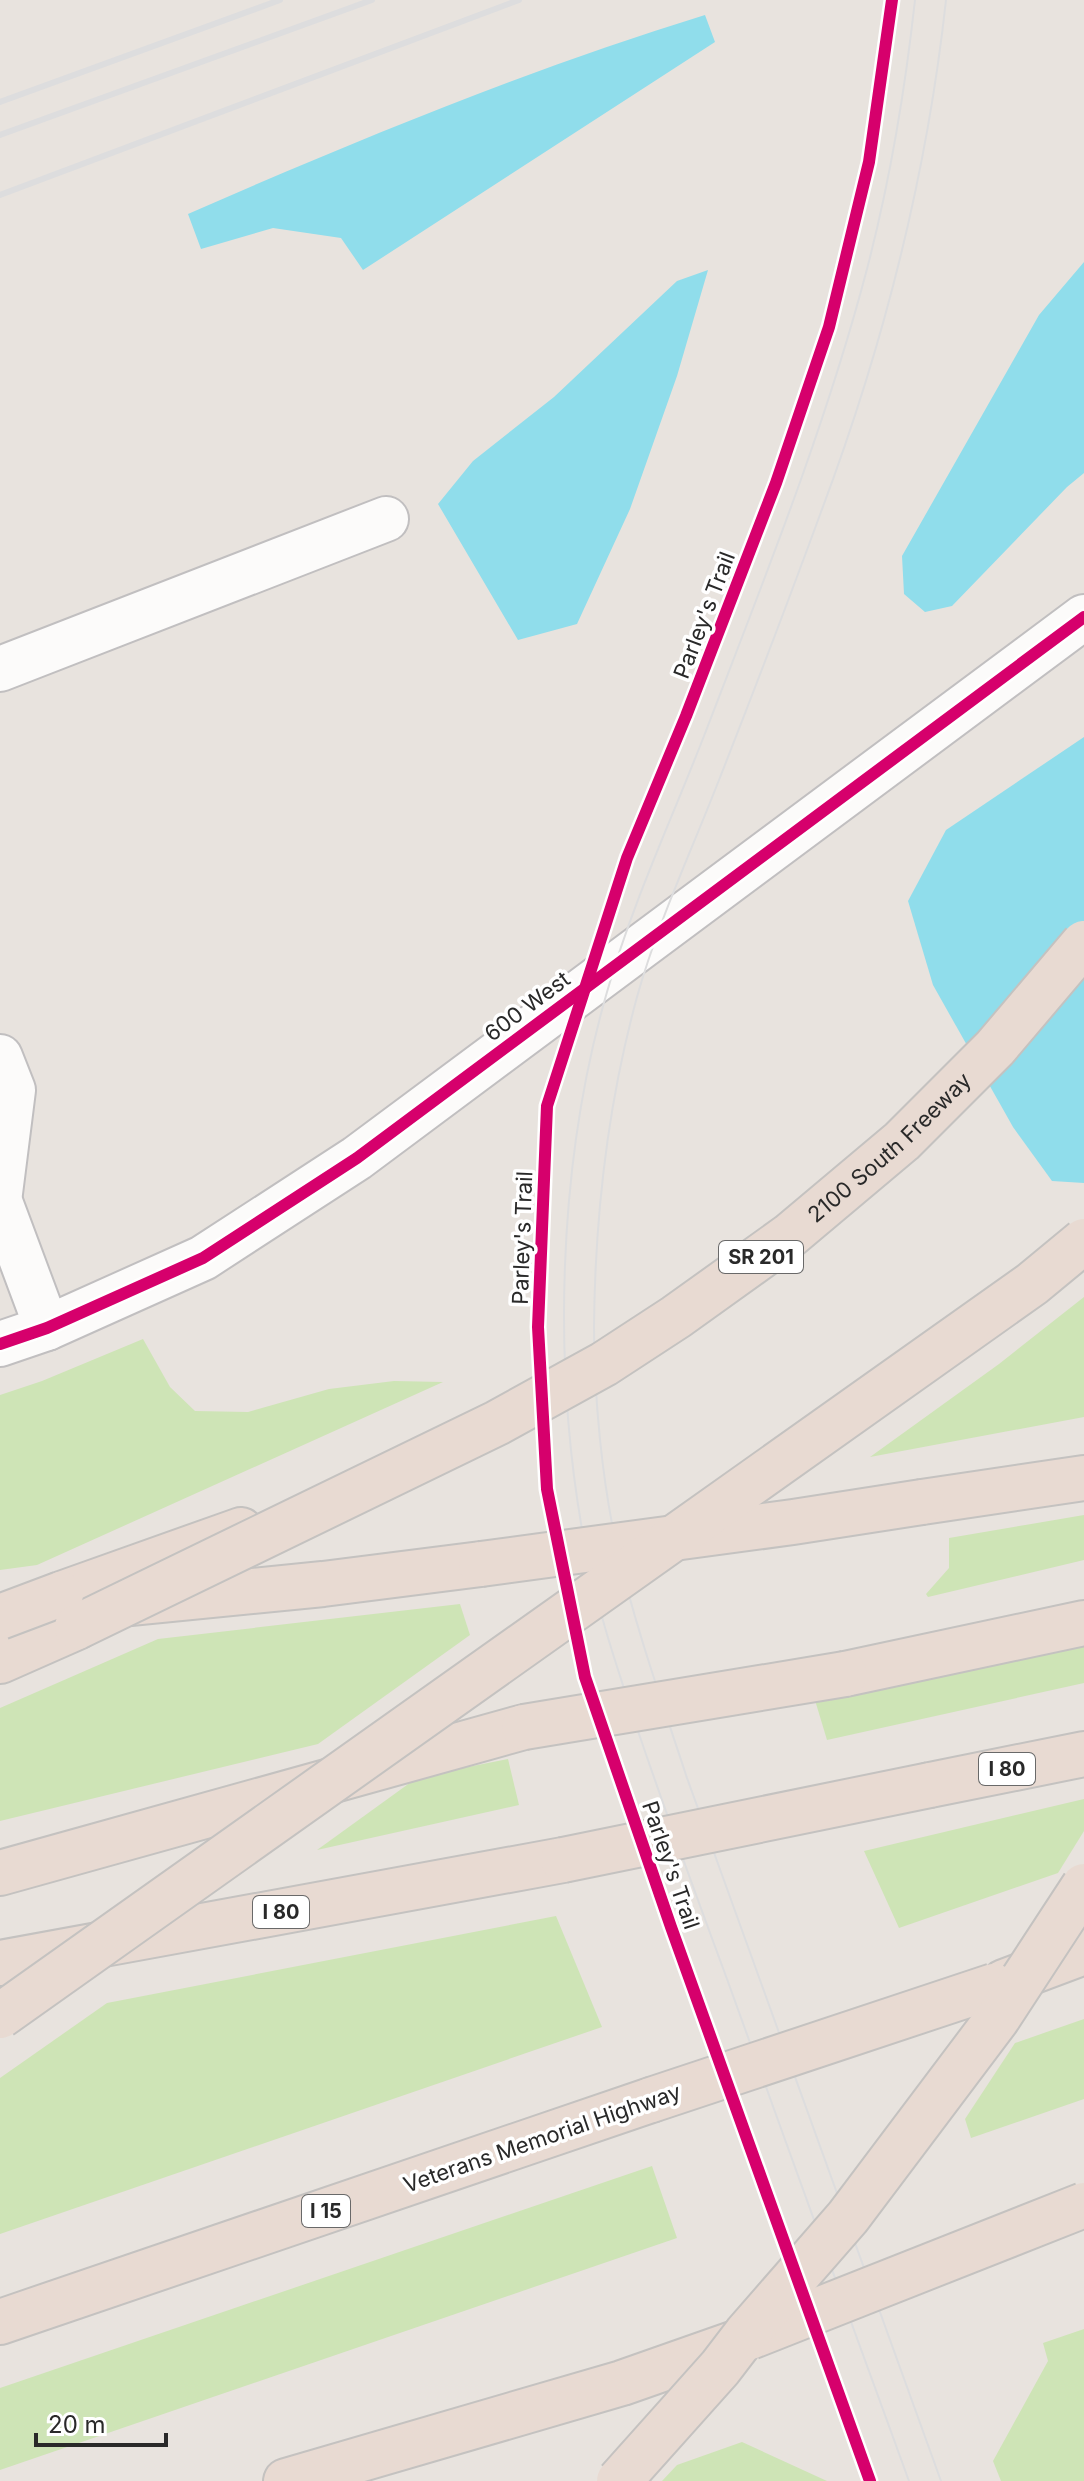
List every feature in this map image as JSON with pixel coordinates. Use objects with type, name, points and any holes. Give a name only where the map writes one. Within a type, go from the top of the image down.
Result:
[{"type":"highway","name":"2100 South Freeway","points":[[371,1483],[497,1423],[604,1364],[789,1236],[902,1141],[966,1078],[1084,943]]},
{"type":"highway","points":[[0,2016],[1032,1284],[1084,1241]]},
{"type":"highway","points":[[0,1616],[323,1584],[481,1564],[1084,1478]]},
{"type":"highway","points":[[0,1616],[371,1483]]},
{"type":"highway","points":[[0,1661],[77,1627],[371,1483]]},
{"type":"highway","points":[[0,1873],[524,1727],[845,1674],[1084,1623]]},
{"type":"highway","name":"I 80","points":[[0,1963],[563,1860],[1084,1754]]},
{"type":"highway","points":[[619,2481],[848,2217],[997,2019],[1084,1886]]},
{"type":"highway","name":"Veterans Memorial Highway","points":[[0,2322],[994,1986],[1084,1952]]},
{"type":"highway","points":[[381,2481],[622,2383],[733,2344],[1084,2205]]},
{"type":"highway","points":[[286,2481],[622,2383]]},
{"type":"street","points":[[0,669],[386,519]]},
{"type":"street","name":"600 West","points":[[0,1344],[47,1328],[203,1258],[357,1158],[1084,617]]},
{"type":"street","points":[[0,1057],[13,1090],[0,1193]]},
{"type":"street","points":[[0,1202],[47,1328]]},
{"type":"green space","points":[[1084,1297],[1084,1417],[870,1457],[999,1364]]},
{"type":"green space","points":[[143,1339],[170,1387],[195,1411],[248,1412],[329,1389],[394,1381],[443,1382],[37,1565],[0,1570],[0,1395]]},
{"type":"green space","points":[[1084,1515],[1084,1560],[928,1597],[926,1594],[949,1568],[949,1538]]},
{"type":"green space","points":[[460,1604],[470,1635],[318,1744],[0,1821],[0,1708],[158,1639]]},
{"type":"green space","points":[[1084,1621],[1084,1683],[827,1740],[811,1687]]},
{"type":"green space","points":[[508,1759],[519,1805],[317,1850],[418,1777]]},
{"type":"green space","points":[[1084,1799],[1084,1831],[1058,1873],[899,1928],[864,1851]]},
{"type":"green space","points":[[556,1916],[602,2027],[0,2234],[0,2078],[107,2003]]},
{"type":"green space","points":[[1084,2019],[1084,2099],[971,2138],[965,2119],[1015,2043]]},
{"type":"green space","points":[[652,2166],[677,2238],[0,2470],[0,2388]]},
{"type":"green space","points":[[1084,2329],[1084,2481],[1001,2481],[993,2461],[1048,2361],[1043,2343]]},
{"type":"green space","points":[[742,2442],[827,2481],[662,2481],[677,2465]]},
{"type":"water","points":[[705,15],[715,42],[363,270],[341,238],[273,228],[201,249],[188,214],[444,107],[574,58]]},
{"type":"water","points":[[1084,262],[1084,473],[952,606],[925,612],[904,594],[902,556],[1039,315]]},
{"type":"water","points":[[708,270],[677,376],[630,509],[577,624],[518,640],[438,504],[473,461],[554,397],[677,281]]},
{"type":"water","points":[[1084,737],[1084,1183],[1052,1181],[1013,1127],[933,985],[908,901],[946,830]]},
{"type":"tram line","points":[[909,2481],[671,1826],[609,1641],[590,1570],[574,1479],[564,1339],[569,1197],[590,1058],[607,992],[640,895],[770,563],[832,388],[883,203],[915,0]]},
{"type":"tram line","points":[[941,2481],[687,1778],[640,1635],[617,1548],[607,1495],[597,1410],[594,1327],[597,1244],[605,1160],[618,1078],[637,997],[665,914],[809,546],[864,387],[900,260],[914,195],[938,65],[946,0]]},
{"type":"railway","points":[[0,102],[280,0]]},
{"type":"railway","points":[[0,135],[372,0]]},
{"type":"railway","points":[[0,195],[519,0]]},
{"type":"cycle path","name":"Parley's Trail","points":[[870,2481],[671,1927],[585,1677],[547,1489],[538,1327],[547,1106],[627,858],[776,483],[829,327],[869,162],[892,0]]},
{"type":"cycle path","points":[[0,1344],[47,1328],[203,1258],[357,1158],[1084,617]]}]
